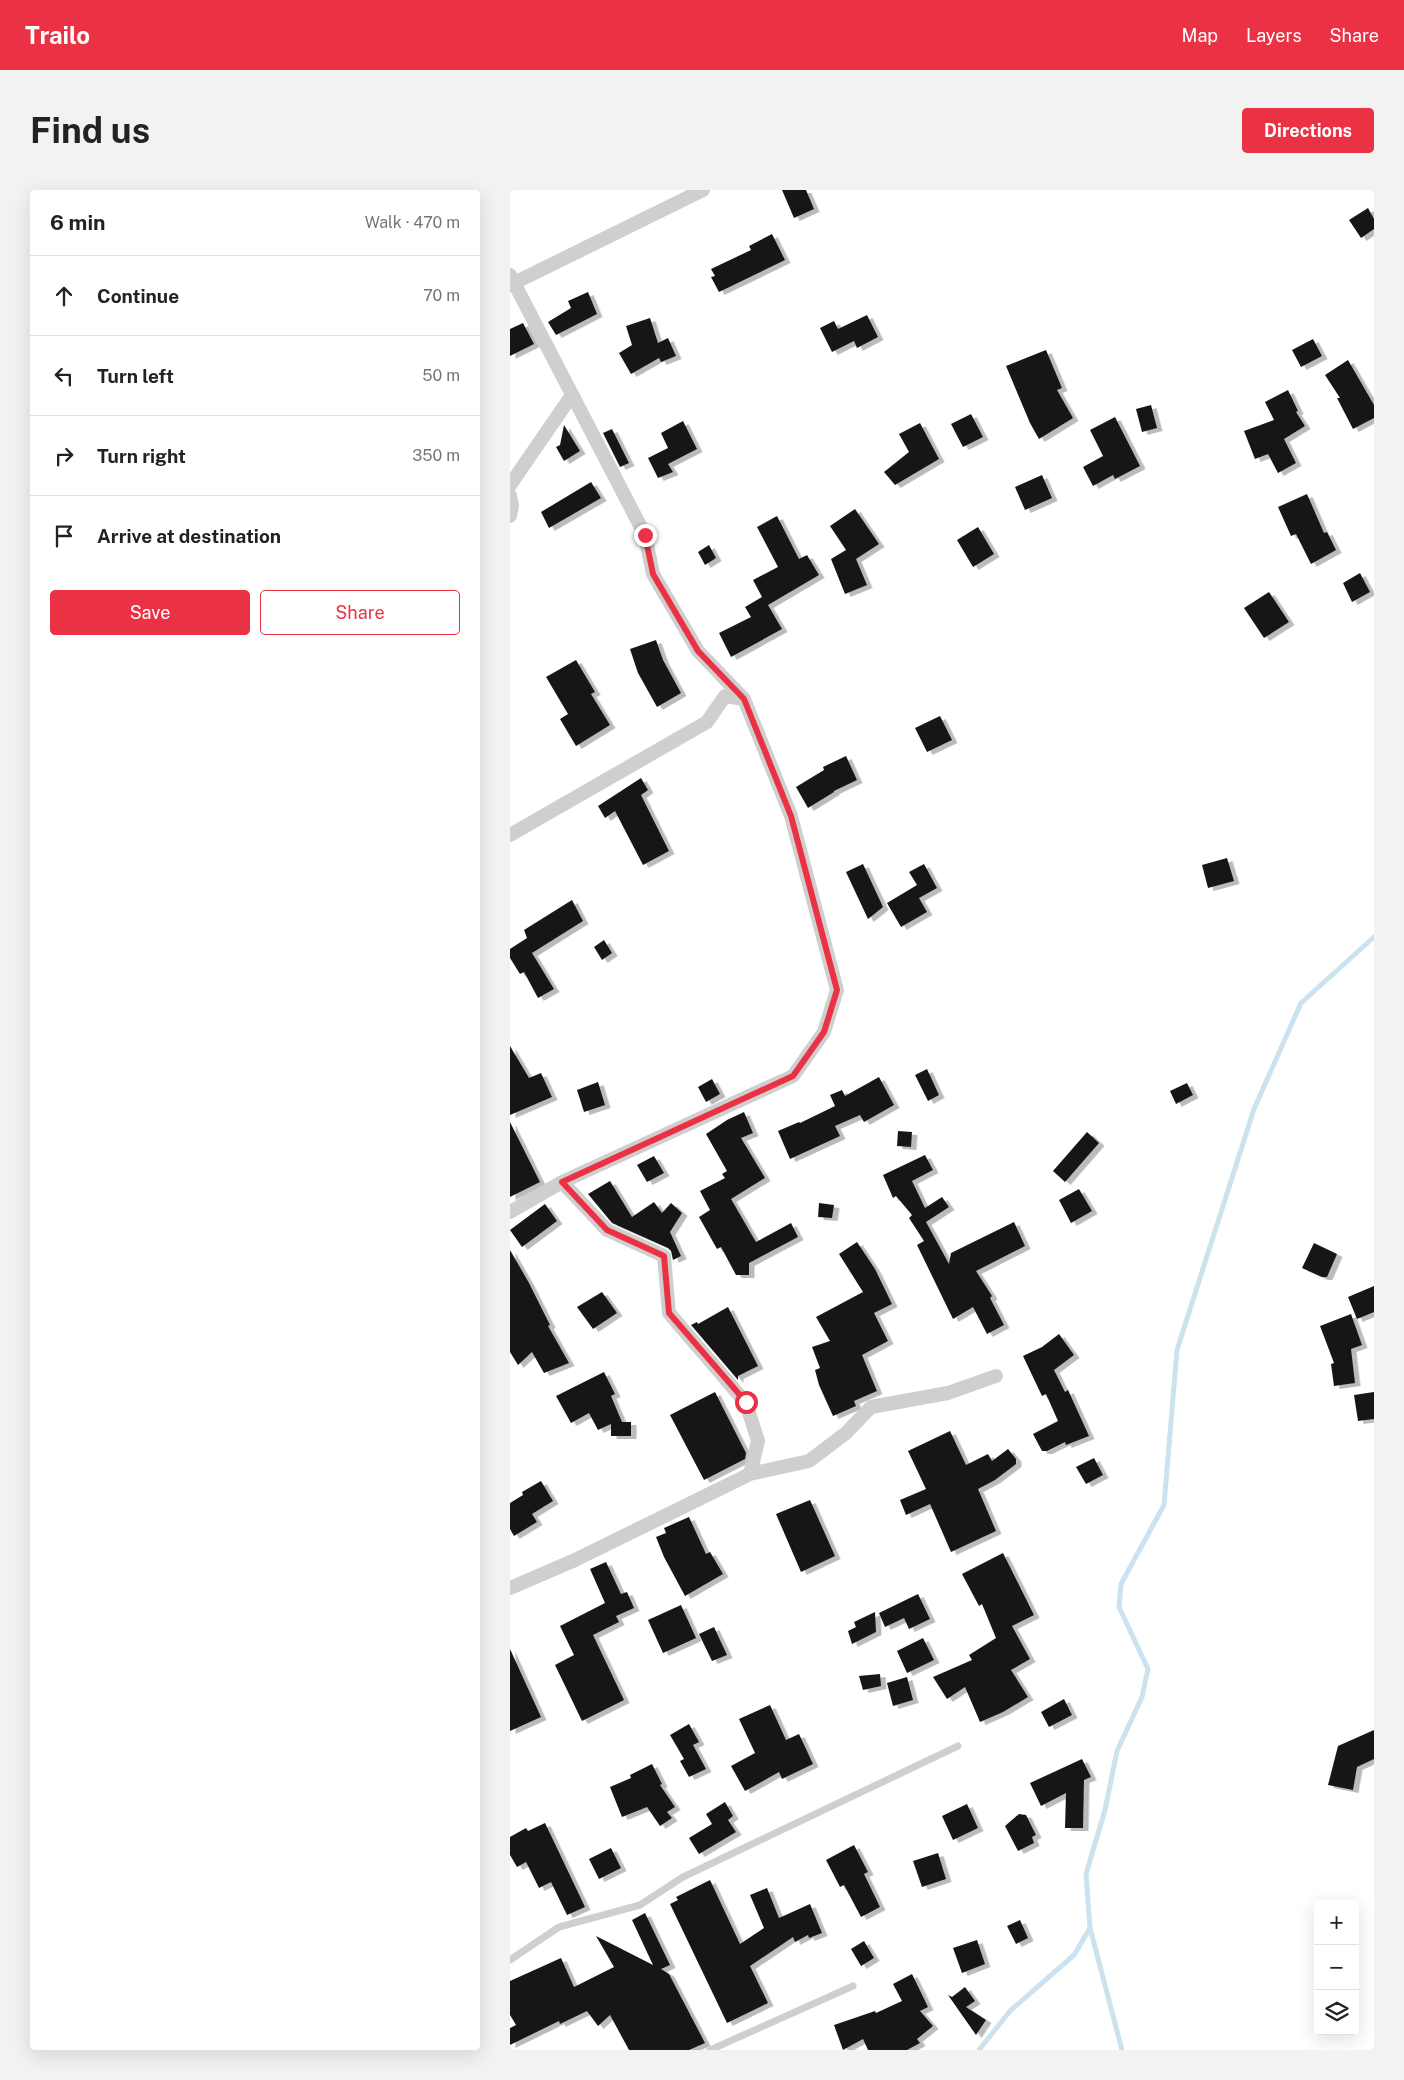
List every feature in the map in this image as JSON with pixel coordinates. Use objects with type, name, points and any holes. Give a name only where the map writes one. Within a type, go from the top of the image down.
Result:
[{"type":"street","points":[[510,1212],[562,1182],[793,1076],[824,1032],[837,990],[791,816],[744,699],[698,651],[653,574],[645,535],[512,281],[704,190]]},
{"type":"street","points":[[510,486],[572,395]]},
{"type":"street","points":[[510,495],[512,506],[510,516]]},
{"type":"street","points":[[510,835],[707,722],[725,696],[744,699]]},
{"type":"street","points":[[562,1182],[607,1230],[664,1256],[669,1313],[746,1402],[758,1441],[750,1474]]},
{"type":"street","points":[[510,1588],[575,1560],[750,1474],[809,1461],[846,1433],[871,1407],[948,1393],[996,1376]]},
{"type":"lane","points":[[510,1960],[560,1927],[640,1905],[683,1877],[958,1746]]},
{"type":"lane","points":[[711,2050],[853,1986]]},
{"type":"building","points":[[782,190],[806,190],[814,209],[794,218]]},
{"type":"building","points":[[1368,208],[1374,219],[1374,229],[1361,238],[1349,220]]},
{"type":"building","points":[[772,234],[785,260],[719,292],[711,277],[715,276],[711,269],[751,250],[749,246]]},
{"type":"building","points":[[588,292],[597,314],[556,335],[548,322],[571,308],[568,301]]},
{"type":"building","points":[[867,315],[878,337],[857,348],[854,341],[832,352],[820,328],[834,321],[838,329]]},
{"type":"building","points":[[650,318],[658,343],[668,338],[676,356],[661,362],[659,358],[631,374],[619,353],[632,345],[626,326]]},
{"type":"building","points":[[523,323],[534,344],[510,356],[510,329]]},
{"type":"building","points":[[1313,339],[1322,356],[1301,367],[1292,350]]},
{"type":"building","points":[[1046,350],[1062,388],[1057,390],[1073,418],[1039,439],[1030,423],[1006,366]]},
{"type":"building","points":[[1348,360],[1374,405],[1374,418],[1353,429],[1337,398],[1340,398],[1325,375]]},
{"type":"building","points":[[1288,390],[1298,411],[1296,412],[1305,426],[1284,439],[1296,463],[1278,473],[1268,454],[1255,459],[1244,431],[1274,420],[1265,402]]},
{"type":"building","points":[[1151,405],[1157,428],[1142,432],[1136,409]]},
{"type":"building","points":[[971,414],[983,437],[963,447],[951,424]]},
{"type":"building","points":[[1115,417],[1140,466],[1115,479],[1113,475],[1093,486],[1083,467],[1103,456],[1090,430]]},
{"type":"building","points":[[683,421],[697,449],[668,464],[673,472],[658,478],[648,458],[668,448],[661,433]]},
{"type":"building","points":[[920,423],[939,459],[895,485],[884,472],[909,452],[899,434]]},
{"type":"building","points":[[564,425],[580,451],[564,461],[556,447],[560,445]]},
{"type":"building","points":[[612,429],[629,463],[620,467],[603,433]]},
{"type":"building","points":[[1042,475],[1052,498],[1025,510],[1015,487]]},
{"type":"building","points":[[591,482],[601,498],[549,528],[541,512]]},
{"type":"building","points":[[1307,494],[1324,533],[1327,532],[1336,550],[1311,564],[1296,534],[1291,536],[1278,507]]},
{"type":"building","points":[[855,509],[879,544],[856,559],[867,585],[845,594],[831,559],[846,550],[830,526]]},
{"type":"building","points":[[777,516],[799,559],[807,555],[819,575],[768,605],[782,629],[731,657],[719,633],[751,617],[745,607],[762,597],[753,580],[778,567],[757,527]]},
{"type":"building","points":[[978,527],[994,554],[973,567],[957,540]]},
{"type":"building","points":[[709,545],[716,558],[705,565],[698,552]]},
{"type":"building","points":[[1360,573],[1370,592],[1352,602],[1343,583]]},
{"type":"building","points":[[1269,592],[1289,622],[1264,638],[1244,608]]},
{"type":"building","points":[[656,640],[663,660],[681,693],[657,707],[638,673],[630,649]]},
{"type":"building","points":[[576,660],[595,692],[591,694],[610,725],[576,746],[560,719],[568,714],[546,677]]},
{"type":"building","points":[[940,716],[952,740],[927,752],[915,728]]},
{"type":"building","points":[[846,756],[857,780],[834,791],[808,808],[796,787],[824,770],[823,767]]},
{"type":"building","points":[[641,778],[648,790],[641,795],[669,851],[643,865],[615,811],[605,818],[598,806]]},
{"type":"building","points":[[1227,858],[1234,881],[1208,888],[1202,865]]},
{"type":"building","points":[[863,864],[883,907],[868,919],[846,872]]},
{"type":"building","points":[[924,864],[937,888],[919,898],[927,912],[901,927],[887,903],[917,885],[909,872]]},
{"type":"building","points":[[572,900],[583,921],[532,953],[554,989],[538,998],[524,972],[520,974],[510,958],[510,949],[527,938],[524,930]]},
{"type":"building","points":[[604,940],[612,953],[602,960],[594,947]]},
{"type":"building","points":[[510,1046],[529,1078],[541,1073],[552,1097],[510,1115]]},
{"type":"building","points":[[927,1069],[939,1095],[928,1101],[915,1075]]},
{"type":"building","points":[[879,1077],[894,1105],[864,1122],[860,1115],[835,1126],[840,1136],[790,1159],[778,1131],[800,1123],[835,1106],[830,1095],[842,1090],[845,1096]]},
{"type":"building","points":[[712,1079],[720,1094],[706,1102],[698,1087]]},
{"type":"building","points":[[598,1082],[605,1105],[584,1112],[577,1090]]},
{"type":"building","points":[[1187,1083],[1193,1095],[1176,1104],[1170,1091]]},
{"type":"building","points":[[744,1112],[753,1133],[741,1138],[765,1178],[731,1199],[756,1242],[791,1223],[798,1237],[749,1263],[749,1275],[736,1275],[721,1247],[717,1249],[699,1217],[710,1210],[700,1191],[725,1178],[722,1174],[727,1171],[706,1134],[727,1120]]},
{"type":"building","points":[[510,1122],[540,1182],[510,1197]]},
{"type":"building","points":[[898,1131],[912,1132],[911,1147],[897,1146]]},
{"type":"building","points":[[1087,1132],[1099,1143],[1065,1182],[1053,1171]]},
{"type":"building","points":[[925,1155],[933,1170],[912,1181],[925,1208],[942,1197],[949,1207],[926,1222],[949,1264],[951,1253],[1014,1222],[1025,1246],[976,1271],[992,1296],[990,1298],[1004,1325],[987,1334],[973,1307],[953,1319],[917,1245],[924,1241],[909,1218],[912,1215],[896,1196],[893,1198],[883,1175]]},
{"type":"building","points":[[654,1156],[664,1173],[647,1182],[637,1165]]},
{"type":"building","points":[[610,1181],[632,1217],[654,1202],[662,1213],[671,1203],[682,1213],[670,1232],[681,1256],[673,1260],[671,1251],[668,1248],[612,1223],[588,1194]]},
{"type":"building","points":[[1079,1189],[1092,1211],[1071,1223],[1059,1200]]},
{"type":"building","points":[[819,1203],[834,1205],[832,1218],[818,1217]]},
{"type":"building","points":[[545,1204],[557,1221],[522,1247],[510,1230]]},
{"type":"building","points":[[857,1242],[875,1269],[892,1304],[874,1313],[888,1341],[862,1355],[877,1391],[854,1401],[856,1406],[833,1416],[819,1385],[815,1370],[820,1368],[812,1347],[830,1341],[816,1317],[863,1292],[839,1254]]},
{"type":"building","points":[[1314,1243],[1337,1254],[1327,1277],[1322,1277],[1302,1268]]},
{"type":"building","points":[[510,1250],[529,1283],[550,1325],[548,1326],[569,1363],[544,1373],[532,1352],[518,1365],[510,1352]]},
{"type":"building","points":[[1374,1286],[1374,1312],[1357,1319],[1348,1297]]},
{"type":"building","points":[[602,1292],[617,1313],[593,1329],[577,1307]]},
{"type":"building","points":[[728,1307],[758,1366],[738,1376],[738,1380],[691,1325],[697,1322],[698,1324]]},
{"type":"building","points":[[1351,1314],[1362,1345],[1351,1349],[1355,1383],[1334,1386],[1331,1364],[1334,1363],[1320,1326]]},
{"type":"building","points":[[1059,1334],[1074,1355],[1054,1370],[1065,1392],[1068,1390],[1089,1436],[1066,1445],[1065,1442],[1047,1451],[1042,1451],[1033,1434],[1058,1421],[1046,1394],[1042,1396],[1023,1356],[1042,1347]]},
{"type":"building","points":[[604,1372],[615,1394],[611,1396],[622,1422],[631,1422],[631,1436],[611,1436],[611,1424],[598,1430],[589,1413],[571,1423],[556,1396]]},
{"type":"building","points":[[715,1392],[746,1453],[745,1459],[704,1480],[670,1415]]},
{"type":"building","points":[[1374,1392],[1374,1419],[1358,1421],[1354,1395]]},
{"type":"building","points":[[950,1431],[966,1465],[988,1454],[992,1461],[1008,1449],[1016,1459],[1016,1464],[995,1480],[978,1489],[996,1531],[951,1552],[930,1504],[906,1515],[900,1500],[926,1489],[908,1451]]},
{"type":"building","points":[[1094,1458],[1103,1475],[1086,1484],[1076,1467]]},
{"type":"building","points":[[541,1481],[553,1501],[532,1514],[537,1522],[514,1536],[510,1529],[510,1503],[523,1495],[522,1492]]},
{"type":"building","points":[[810,1500],[835,1556],[801,1572],[776,1514]]},
{"type":"building","points":[[689,1517],[706,1554],[710,1552],[723,1574],[685,1596],[664,1557],[656,1537],[666,1533],[664,1528]]},
{"type":"building","points":[[1003,1553],[1034,1615],[1012,1626],[1030,1659],[1011,1670],[1028,1697],[1003,1712],[980,1722],[965,1687],[947,1699],[933,1677],[972,1660],[969,1655],[996,1638],[982,1604],[979,1606],[962,1574]]},
{"type":"building","points":[[606,1562],[621,1594],[627,1592],[634,1608],[616,1616],[619,1622],[593,1635],[624,1700],[582,1721],[555,1665],[574,1655],[560,1626],[605,1603],[590,1569]]},
{"type":"building","points":[[918,1594],[930,1619],[909,1629],[904,1618],[885,1627],[879,1613]]},
{"type":"building","points":[[681,1605],[696,1638],[663,1653],[648,1620]]},
{"type":"building","points":[[875,1612],[876,1632],[852,1644],[848,1631],[856,1627],[854,1622]]},
{"type":"building","points":[[714,1627],[727,1655],[712,1661],[699,1634]]},
{"type":"building","points":[[923,1638],[934,1660],[907,1673],[897,1651]]},
{"type":"building","points":[[510,1649],[541,1717],[510,1731]]},
{"type":"building","points":[[880,1674],[881,1686],[863,1690],[859,1676]]},
{"type":"building","points":[[907,1677],[913,1700],[893,1706],[887,1683]]},
{"type":"building","points":[[1064,1699],[1072,1715],[1049,1727],[1041,1712]]},
{"type":"building","points":[[770,1705],[786,1740],[799,1734],[813,1764],[782,1779],[779,1772],[745,1791],[731,1766],[755,1753],[739,1719]]},
{"type":"building","points":[[689,1724],[699,1742],[693,1745],[706,1769],[689,1777],[680,1761],[684,1759],[670,1735]]},
{"type":"building","points":[[1374,1730],[1374,1759],[1357,1767],[1353,1790],[1328,1785],[1338,1746]]},
{"type":"building","points":[[1082,1759],[1091,1777],[1084,1780],[1083,1828],[1065,1828],[1066,1793],[1041,1806],[1030,1783]]},
{"type":"building","points":[[652,1764],[662,1784],[660,1785],[675,1807],[667,1812],[672,1818],[660,1826],[647,1807],[622,1817],[610,1787],[631,1778],[630,1775]]},
{"type":"building","points":[[725,1802],[733,1816],[728,1820],[736,1832],[699,1854],[689,1838],[712,1824],[706,1814]]},
{"type":"building","points":[[967,1804],[978,1828],[953,1840],[942,1816]]},
{"type":"building","points":[[1019,1814],[1026,1815],[1036,1835],[1032,1837],[1034,1843],[1018,1851],[1005,1826]]},
{"type":"building","points":[[545,1823],[585,1907],[567,1915],[551,1882],[539,1888],[526,1862],[517,1867],[510,1855],[510,1837],[526,1828],[528,1831]]},
{"type":"building","points":[[854,1845],[868,1872],[864,1874],[880,1907],[861,1917],[844,1885],[840,1887],[826,1860]]},
{"type":"building","points":[[611,1848],[621,1868],[599,1879],[589,1859]]},
{"type":"building","points":[[938,1853],[946,1879],[922,1887],[913,1861]]},
{"type":"building","points":[[710,1880],[740,1944],[764,1928],[750,1895],[767,1888],[779,1918],[810,1904],[822,1933],[809,1938],[808,1935],[795,1942],[793,1937],[750,1966],[768,2003],[727,2023],[670,1904],[678,1900],[676,1897]]},
{"type":"building","points":[[645,1913],[670,1965],[661,1969],[669,1974],[705,2043],[689,2050],[629,2050],[610,2015],[598,2026],[587,2011],[560,2024],[559,2021],[510,2045],[510,2028],[516,2025],[510,2015],[510,1981],[561,1958],[574,1987],[614,1967],[596,1936],[653,1965],[632,1920]]},
{"type":"building","points":[[1020,1920],[1028,1938],[1016,1944],[1007,1926]]},
{"type":"building","points":[[977,1940],[985,1964],[962,1973],[953,1948]]},
{"type":"building","points":[[864,1941],[874,1958],[861,1966],[851,1949]]},
{"type":"building","points":[[912,1974],[928,2007],[920,2011],[933,2026],[917,2039],[920,2043],[907,2050],[868,2050],[863,2039],[843,2050],[834,2025],[875,2011],[876,2013],[902,2001],[893,1984]]},
{"type":"building","points":[[965,1987],[975,2001],[966,2007],[986,2020],[976,2035],[948,1995],[952,1997]]},
{"type":"waterway","points":[[1122,2050],[1090,1928],[1086,1874],[1105,1810],[1117,1751],[1142,1697],[1148,1669],[1119,1607],[1121,1584],[1164,1505],[1177,1350],[1254,1109],[1301,1003],[1374,937]]},
{"type":"waterway","points":[[979,2050],[1010,2011],[1074,1955],[1090,1928]]},
{"type":"route","points":[[645,535],[653,574],[698,651],[744,699],[791,816],[837,990],[824,1032],[793,1076],[562,1182],[607,1230],[664,1256],[669,1313],[746,1402]]}]
